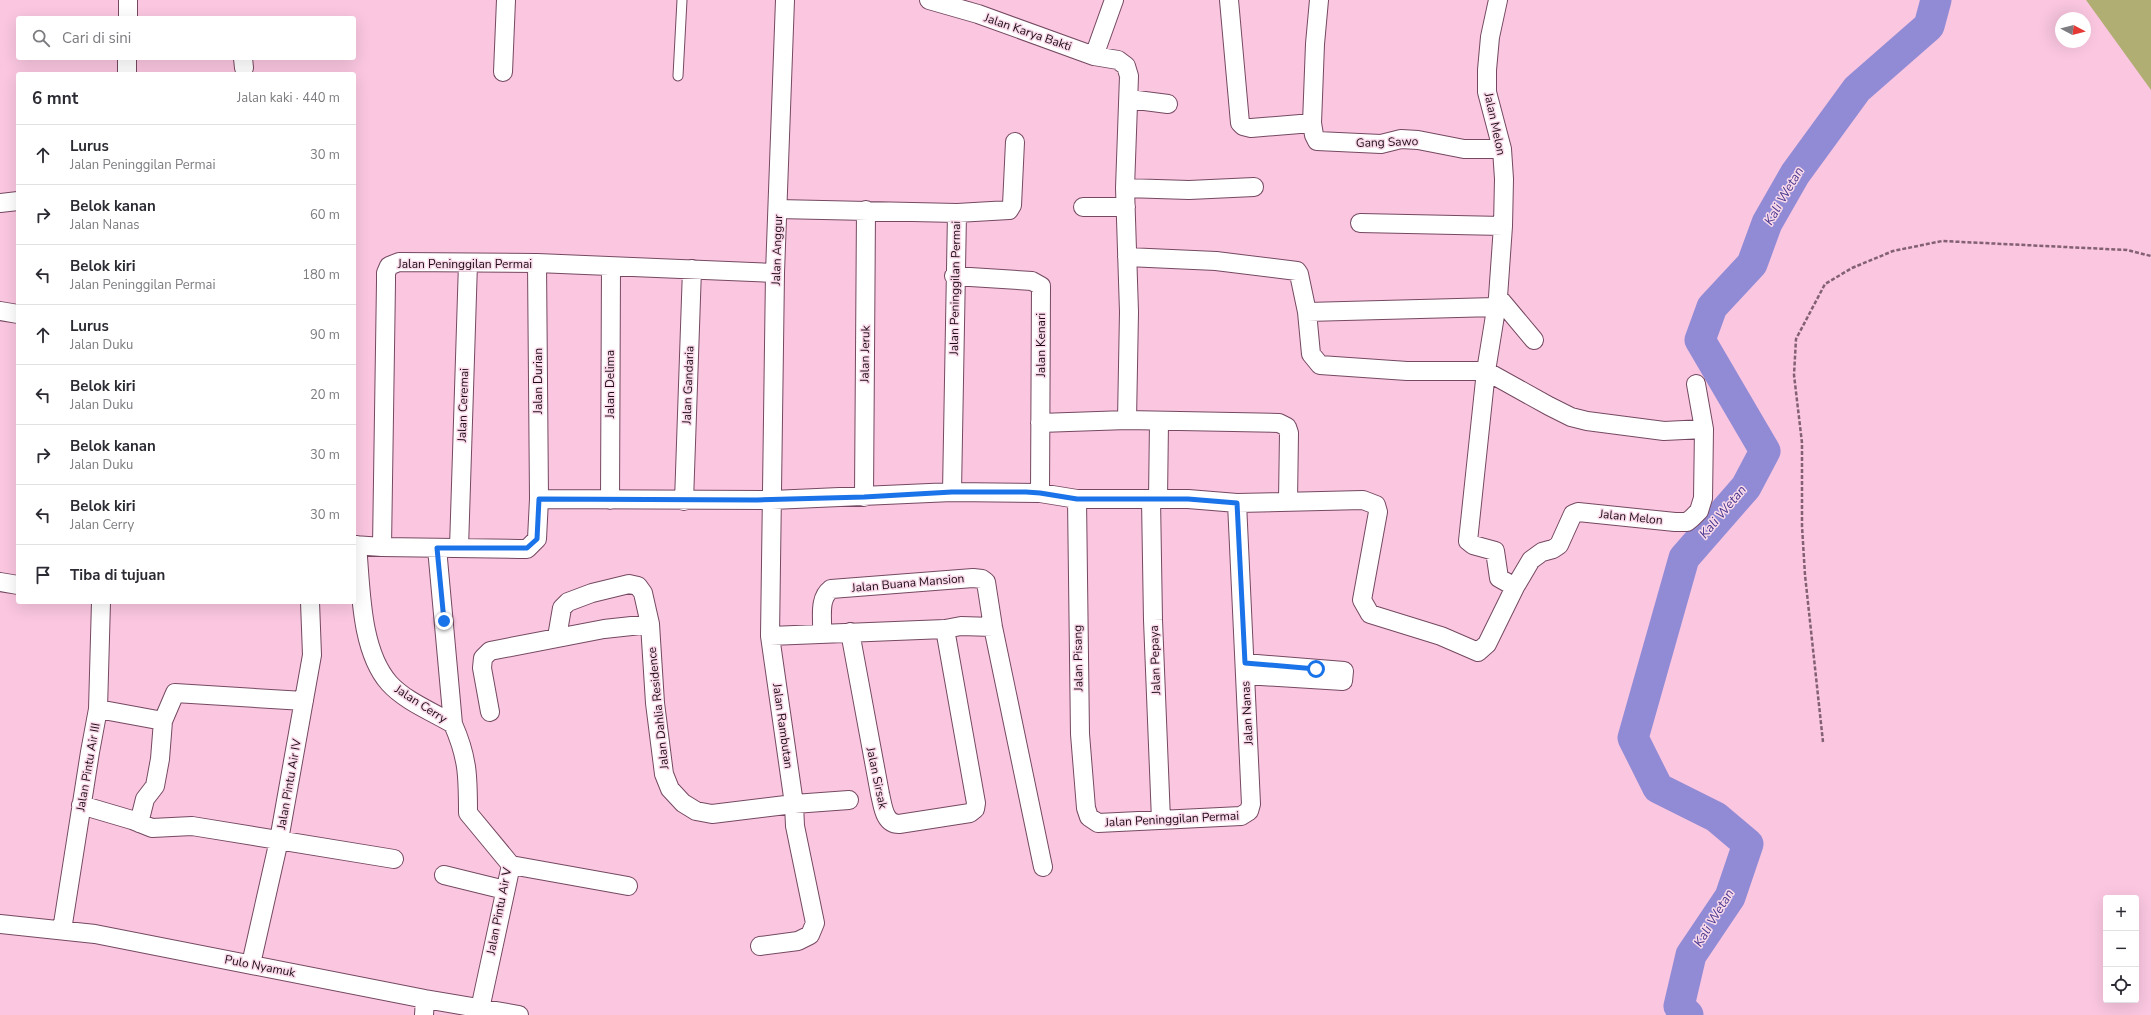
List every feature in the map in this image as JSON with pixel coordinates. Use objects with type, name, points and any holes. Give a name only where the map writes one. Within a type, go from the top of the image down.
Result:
[{"type":"street","points":[[128,0],[128,16]]},
{"type":"street","points":[[503,72],[506,0]]},
{"type":"street","name":"Jalan Anggur","points":[[772,500],[775,273],[785,0]]},
{"type":"street","name":"Jalan Karya Bakti","points":[[929,0],[978,14],[1094,56],[1118,60],[1126,66],[1129,76],[1129,99]]},
{"type":"street","points":[[1094,56],[1114,0]]},
{"type":"street","points":[[1229,0],[1240,123],[1243,126],[1251,128],[1312,123]]},
{"type":"street","name":"Gang Sawo","points":[[1319,0],[1315,44],[1312,123],[1314,135],[1317,140],[1331,143],[1381,144],[1401,139],[1418,140],[1464,149],[1502,149]]},
{"type":"street","name":"Jalan Melon","points":[[1498,0],[1490,37],[1487,92],[1502,149],[1504,179],[1503,226],[1497,302],[1486,371],[1468,541],[1473,545],[1495,551],[1499,578],[1515,587]]},
{"type":"street","points":[[127,60],[127,72]]},
{"type":"street","points":[[1127,420],[1129,332],[1125,188],[1129,99],[1168,104]]},
{"type":"street","points":[[957,214],[1009,210],[1012,206],[1015,142]]},
{"type":"street","points":[[1125,188],[1189,190],[1254,187]]},
{"type":"street","points":[[0,203],[16,201]]},
{"type":"street","points":[[1083,207],[1126,208]]},
{"type":"street","name":"Jalan Peninggilan Permai","points":[[778,209],[866,210],[957,214],[954,276],[952,492]]},
{"type":"street","name":"Jalan Jeruk","points":[[864,497],[866,210]]},
{"type":"street","points":[[1360,223],[1503,226]]},
{"type":"street","points":[[1127,257],[1216,261],[1294,270],[1299,274],[1307,312],[1311,354],[1320,365],[1407,371],[1486,371],[1549,406],[1571,417],[1587,422],[1664,431],[1704,429]]},
{"type":"street","name":"Jalan Peninggilan Permai","points":[[382,547],[386,273],[389,266],[400,262],[537,264],[775,273]]},
{"type":"street","name":"Jalan Ceremai","points":[[459,548],[468,263]]},
{"type":"street","name":"Jalan Durian","points":[[356,545],[437,548],[527,548],[537,539],[539,499],[537,264]]},
{"type":"street","name":"Jalan Delima","points":[[610,500],[611,267]]},
{"type":"street","name":"Jalan Gandaria","points":[[684,501],[692,269]]},
{"type":"street","name":"Jalan Kenari","points":[[954,276],[1032,281],[1040,286],[1040,493]]},
{"type":"street","points":[[1307,312],[1497,302],[1534,340]]},
{"type":"street","points":[[0,311],[16,314]]},
{"type":"street","name":"Jalan Melon","points":[[1288,502],[1363,500],[1376,505],[1378,512],[1362,600],[1370,614],[1441,636],[1478,652],[1487,644],[1515,587],[1531,560],[1542,552],[1553,549],[1559,545],[1573,514],[1585,513],[1687,522],[1699,511],[1704,498],[1704,429],[1696,384]]},
{"type":"street","points":[[539,499],[684,501],[772,500],[952,492],[1040,493],[1077,499],[1154,499],[1237,503],[1288,502],[1289,433],[1283,424],[1127,420],[1040,423]]},
{"type":"street","points":[[1154,499],[1159,422]]},
{"type":"street","name":"Jalan Pisang","points":[[1077,499],[1080,734],[1083,779],[1089,816]]},
{"type":"street","name":"Jalan Pepaya","points":[[1154,499],[1153,620],[1161,820]]},
{"type":"street","name":"Jalan Rambutan","points":[[760,946],[798,941],[810,935],[815,923],[795,826],[794,804],[770,636],[772,500]]},
{"type":"street","name":"Jalan Nanas","points":[[1237,503],[1251,804]]},
{"type":"street","name":"Jalan Cerry","points":[[356,545],[365,623],[376,663],[389,683],[404,695],[456,729]]},
{"type":"street","name":"Jalan Cerry","points":[[437,548],[456,729]]},
{"type":"street","name":"Jalan Buana Mansion","points":[[822,633],[822,601],[824,594],[831,589],[973,578],[982,579],[986,582],[993,627],[1043,867]]},
{"type":"street","points":[[0,582],[16,585]]},
{"type":"street","name":"Jalan Dahlia Residence","points":[[557,637],[562,608],[568,602],[592,593],[629,584],[638,586],[644,592],[650,624],[655,703],[664,774],[670,789],[683,803],[696,811],[712,814],[794,804]]},
{"type":"street","name":"Jalan Pintu Air III","points":[[62,930],[81,805],[98,709],[101,604]]},
{"type":"street","name":"Jalan Pintu Air IV","points":[[251,964],[279,840],[312,655],[310,604]]},
{"type":"street","points":[[490,712],[482,668],[483,658],[490,651],[604,629],[650,624]]},
{"type":"street","points":[[770,636],[945,629],[961,626],[993,627]]},
{"type":"street","name":"Jalan Sirsak","points":[[850,632],[880,794],[886,816],[892,823],[899,824],[970,813],[975,809],[976,803],[945,629]]},
{"type":"street","points":[[139,824],[145,799],[154,786],[160,759],[163,721],[175,693],[304,701]]},
{"type":"street","points":[[98,709],[163,721]]},
{"type":"street","name":"Jalan Pintu Air V","points":[[456,729],[463,746],[468,774],[468,813],[511,864],[480,1009]]},
{"type":"street","points":[[794,804],[849,800]]},
{"type":"street","name":"Jalan Peninggilan Permai","points":[[1089,816],[1098,823],[1240,816],[1249,811],[1251,804]]},
{"type":"street","points":[[81,805],[132,820],[139,824],[161,829],[192,826],[394,859]]},
{"type":"street","points":[[511,864],[628,886]]},
{"type":"street","points":[[444,875],[505,890]]},
{"type":"street","name":"Pulo Nyamuk","points":[[0,924],[94,934],[251,964],[424,1007],[480,1009],[519,1015]]},
{"type":"lane","points":[[678,76],[682,0]]},
{"type":"path","points":[[1824,742],[1805,576],[1802,526],[1802,443],[1794,375],[1796,339],[1825,284],[1852,268],[1893,251],[1942,241],[2127,250],[2151,256]]},
{"type":"shaded area","points":[[2086,0],[2151,0],[2151,90]]},
{"type":"waterway","name":"Kali Wetan","points":[[1688,1015],[1679,1006],[1691,955],[1730,897],[1748,844],[1716,817],[1658,788],[1633,738],[1684,558],[1746,487],[1765,451],[1700,340],[1712,307],[1752,264],[1767,223],[1795,174],[1857,89],[1929,26],[1936,0]]},
{"type":"route","points":[[444,621],[437,548],[527,548],[537,539],[539,499],[684,501],[772,500],[952,492],[1040,493],[1077,499],[1188,499],[1237,503],[1245,663],[1316,669]]}]
